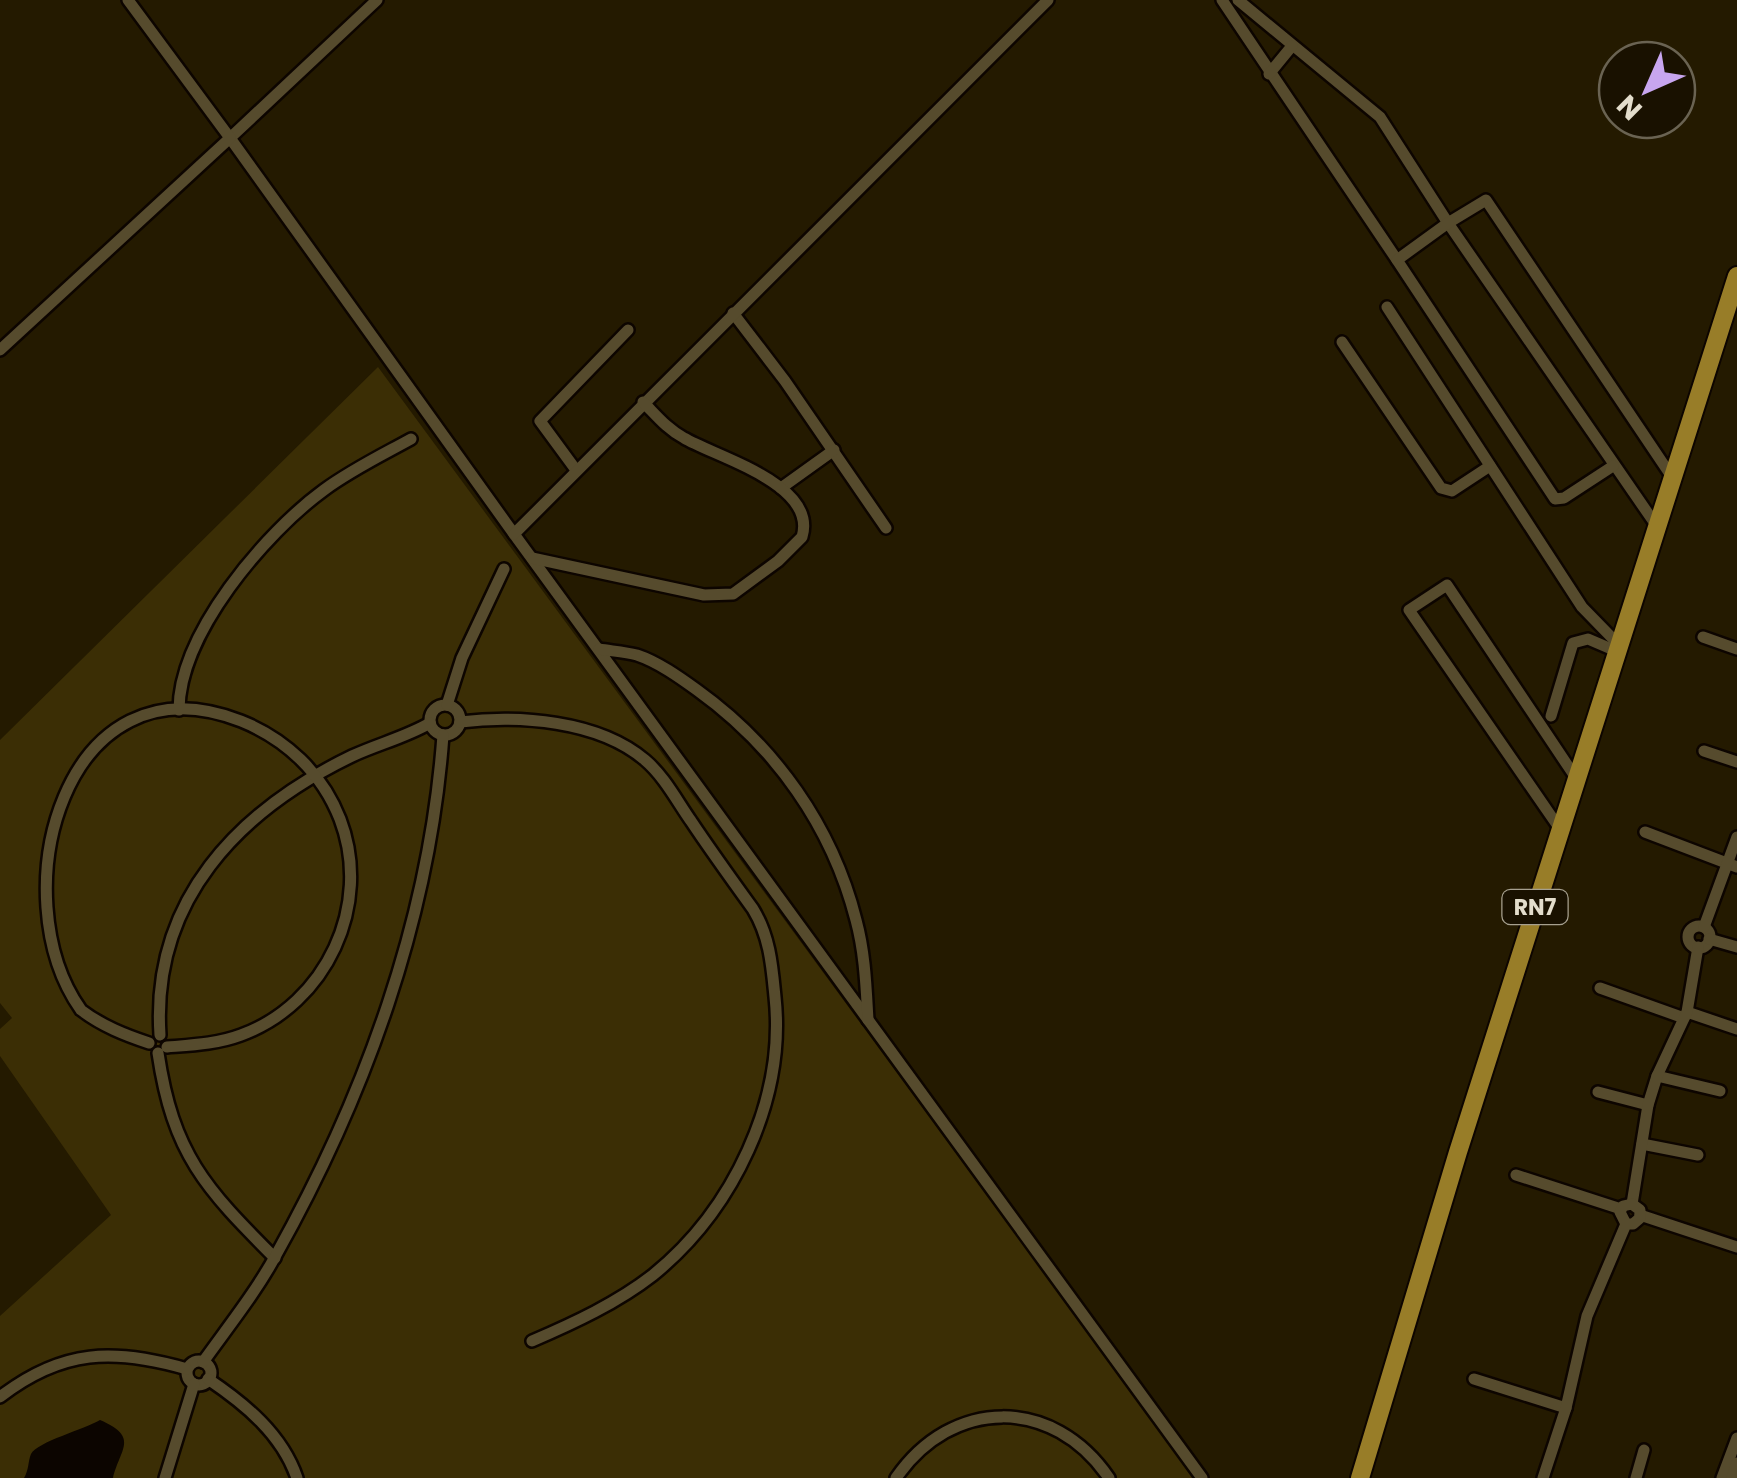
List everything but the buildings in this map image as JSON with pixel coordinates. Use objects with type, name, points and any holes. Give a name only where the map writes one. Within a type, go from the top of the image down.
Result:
[{"type":"main road","name":"RN7","points":[[1360,1478],[1458,1152],[1737,276]]},
{"type":"street","points":[[128,0],[1202,1478]]},
{"type":"street","points":[[0,350],[376,0]]},
{"type":"street","points":[[514,534],[1048,0]]},
{"type":"street","points":[[1222,0],[1554,499],[1564,498],[1613,466]]},
{"type":"street","points":[[1238,0],[1380,117],[1448,223],[1656,525]]},
{"type":"street","points":[[1269,74],[1292,46]]},
{"type":"street","points":[[1397,260],[1486,200],[1672,477]]},
{"type":"street","points":[[1386,306],[1582,607],[1617,648]]},
{"type":"street","points":[[733,313],[886,528]]},
{"type":"street","points":[[576,470],[540,421],[628,330]]},
{"type":"street","points":[[1342,342],[1441,488],[1452,490],[1490,466]]},
{"type":"street","points":[[532,558],[704,596],[734,594],[802,537],[800,512],[780,488],[749,468],[682,438],[642,402]]},
{"type":"street","points":[[179,710],[179,689],[196,647],[261,549],[323,491],[411,439]]},
{"type":"street","points":[[780,488],[834,450]]},
{"type":"street","points":[[448,705],[462,658],[504,569]]},
{"type":"street","points":[[1560,829],[1409,610],[1447,586],[1576,778]]},
{"type":"street","points":[[1703,638],[1737,649]]},
{"type":"street","points":[[1551,716],[1573,643],[1588,639],[1617,648]]},
{"type":"street","points":[[599,649],[637,656],[666,670],[733,716],[798,791],[834,856],[856,919],[865,966],[868,1020]]},
{"type":"street","points":[[448,705],[456,709],[460,722],[454,732],[443,735],[434,731],[430,723],[433,711],[448,705]]},
{"type":"street","points":[[54,984],[99,1023],[159,1045],[214,1043],[264,1025],[306,993],[335,950],[350,900],[350,860],[341,822],[316,775],[288,748],[255,726],[230,717],[179,710],[132,718],[79,746]]},
{"type":"street","points":[[460,722],[500,719],[561,726],[633,750],[658,774],[753,909],[771,957],[778,1028],[773,1076],[757,1128],[728,1184],[702,1224],[652,1275],[582,1318],[532,1341]]},
{"type":"street","points":[[274,1258],[212,1195],[184,1149],[164,1096],[158,1002],[166,955],[187,902],[206,870],[241,829],[316,775],[430,723]]},
{"type":"street","points":[[203,1362],[274,1258],[318,1176],[350,1101],[412,930],[438,798],[443,735]]},
{"type":"street","points":[[1704,751],[1737,762]]},
{"type":"street","points":[[1645,832],[1733,866]]},
{"type":"street","points":[[1737,838],[1733,866],[1706,933],[1705,945],[1692,945],[1688,935],[1693,927],[1706,933],[1737,948]]},
{"type":"street","points":[[1516,1174],[1626,1206],[1638,1207],[1640,1216],[1634,1224],[1626,1224],[1620,1218],[1626,1206],[1657,1076],[1685,1015],[1698,948]]},
{"type":"street","points":[[1600,988],[1737,1030]]},
{"type":"street","points":[[1657,1076],[1720,1091]]},
{"type":"street","points":[[1598,1092],[1648,1106]]},
{"type":"street","points":[[1642,1144],[1698,1155]]},
{"type":"street","points":[[1640,1216],[1737,1246]]},
{"type":"street","points":[[1543,1478],[1566,1408],[1588,1316],[1626,1224]]},
{"type":"street","points":[[0,1397],[36,1374],[87,1356],[119,1354],[187,1370]]},
{"type":"street","points":[[194,1362],[203,1362],[210,1369],[208,1379],[194,1384],[187,1370],[194,1362]]},
{"type":"street","points":[[208,1379],[256,1415],[277,1441],[297,1478]]},
{"type":"street","points":[[1474,1379],[1566,1408]]},
{"type":"street","points":[[165,1478],[194,1384]]},
{"type":"street","points":[[896,1478],[915,1453],[945,1430],[1008,1416],[1042,1422],[1071,1436],[1096,1459],[1109,1478]]},
{"type":"street","points":[[1722,1478],[1737,1438]]},
{"type":"street","points":[[1636,1478],[1644,1450]]},
{"type":"street","points":[[1732,1478],[1737,1463]]},
{"type":"shaded area","points":[[378,367],[1195,1478],[0,1478],[0,1316],[111,1215],[0,1056],[0,1029],[12,1018],[0,1003],[0,740]]},
{"type":"shaded area","points":[[100,1420],[124,1438],[113,1478],[24,1478],[35,1449]]}]
